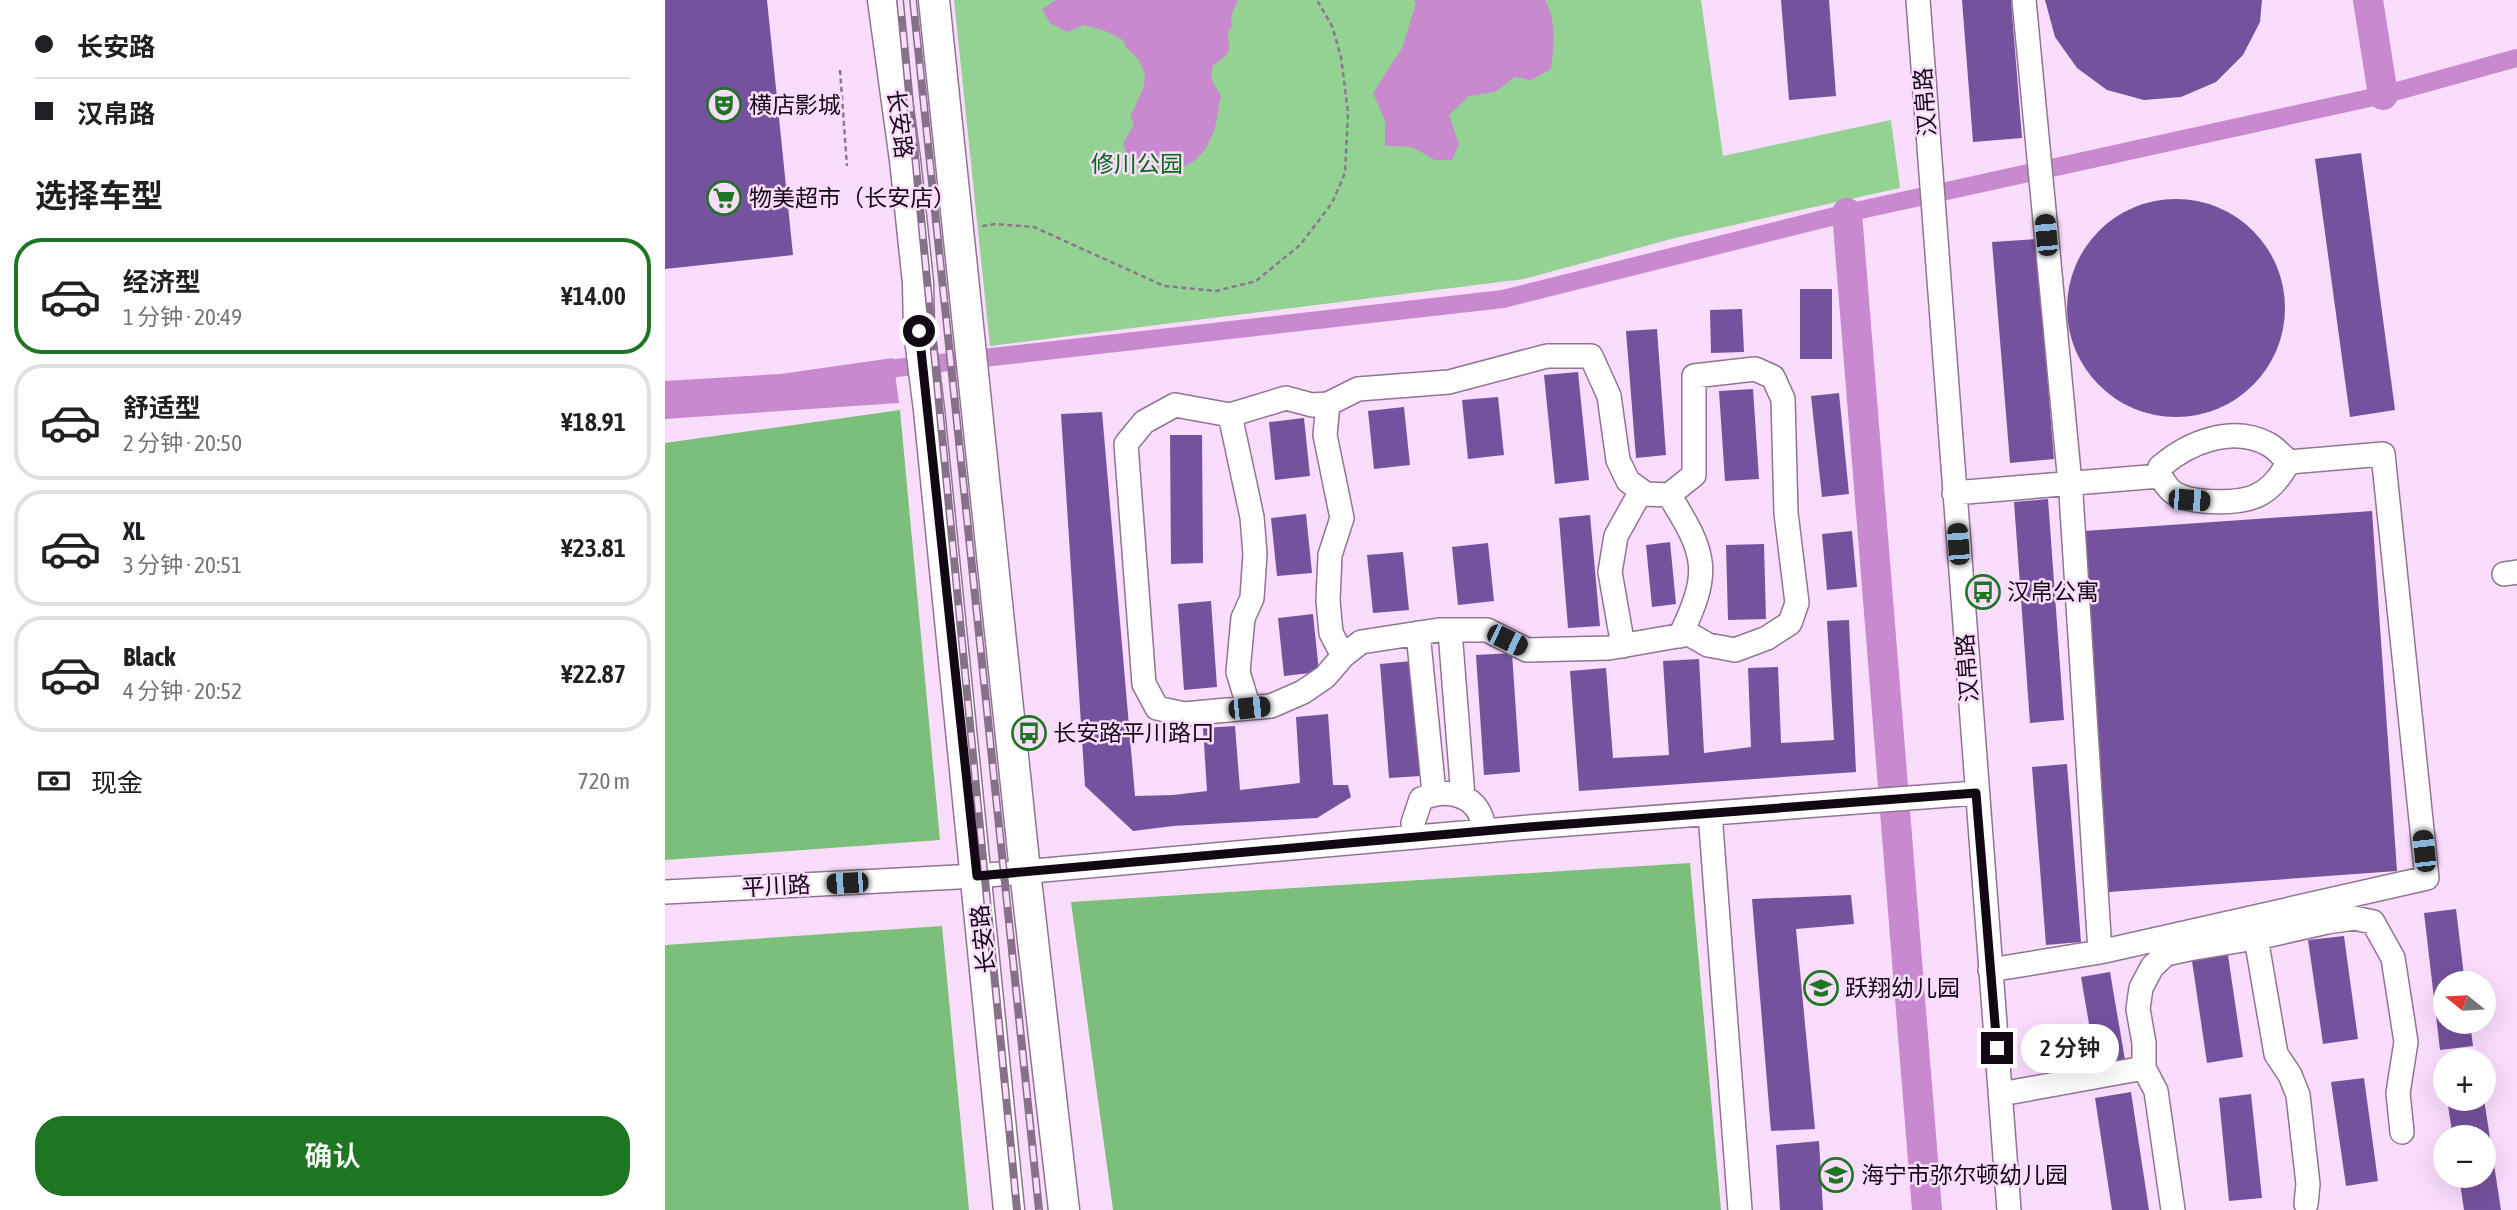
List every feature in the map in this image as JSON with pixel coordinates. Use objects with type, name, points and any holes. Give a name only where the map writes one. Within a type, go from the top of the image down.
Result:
[{"type":"main road","name":"长安路","points":[[883,0],[905,160],[918,283],[919,331],[977,876],[1009,1210]]},
{"type":"main road","name":"长安路","points":[[933,0],[1025,872]]},
{"type":"main road","points":[[1025,872],[1064,1210]]},
{"type":"street","name":"汉帛路","points":[[1918,0],[1954,493],[1967,793],[1990,970],[2009,1210]]},
{"type":"street","points":[[2024,0],[2070,483],[2100,952]]},
{"type":"street","points":[[1547,356],[1591,356],[1609,396],[1618,460],[1628,481],[1646,494],[1669,495],[1694,475],[1694,376],[1755,369],[1773,377],[1783,399],[1786,513],[1797,603],[1790,623],[1767,638],[1735,650],[1708,645],[1689,634],[1623,646],[1527,650],[1487,630],[1418,633],[1361,642],[1343,656],[1325,677],[1303,692],[1271,706],[1184,714],[1157,708],[1144,684],[1126,444],[1144,422],[1175,405],[1230,415],[1286,398],[1312,405],[1328,404],[1358,389],[1450,382],[1547,356]]},
{"type":"street","points":[[1328,404],[1325,435],[1342,518],[1331,555],[1328,600],[1331,633],[1343,656]]},
{"type":"street","points":[[1230,415],[1252,517],[1255,554],[1252,598],[1243,618],[1238,672],[1249,708]]},
{"type":"street","points":[[1990,970],[2100,952],[2427,878],[2383,454],[2289,462],[2269,444],[2245,437],[2217,437],[2190,445],[2175,454],[2160,467],[2160,476],[2172,492],[2189,500],[2223,502],[2258,496],[2279,479],[2289,462]]},
{"type":"street","points":[[1954,493],[2160,476]]},
{"type":"street","points":[[1623,646],[1610,572],[1616,536],[1641,491]]},
{"type":"street","points":[[1669,495],[1701,555],[1700,586],[1680,636]]},
{"type":"street","points":[[1450,631],[1463,797]]},
{"type":"street","points":[[1418,633],[1434,793]]},
{"type":"street","points":[[1414,837],[1413,823],[1421,799],[1434,793],[1455,794],[1473,801],[1483,818],[1484,831]]},
{"type":"street","name":"平川路","points":[[665,892],[977,876],[1484,831],[1967,793]]},
{"type":"street","points":[[1710,813],[1740,1210]]},
{"type":"street","points":[[2173,1210],[2156,1091],[2144,1068],[2144,1043],[2138,1009],[2141,988],[2152,967],[2166,954],[2345,919],[2373,922],[2393,958],[2406,1042],[2398,1093],[2402,1132]]},
{"type":"street","points":[[2256,938],[2276,1054],[2290,1075],[2298,1095],[2308,1184],[2306,1204]]},
{"type":"street","points":[[2001,1094],[2144,1068]]},
{"type":"path","points":[[957,229],[995,224],[1034,228],[1164,286],[1216,291],[1256,281],[1300,245],[1332,203],[1345,173],[1348,113],[1341,57],[1332,26],[1317,0]]},
{"type":"path","points":[[840,70],[847,166]]},
{"type":"green space","name":"修川公园","points":[[954,0],[1701,0],[1723,156],[1891,120],[1900,188],[1675,238],[1524,279],[990,346]]},
{"type":"green space","points":[[900,410],[940,840],[665,860],[665,443]]},
{"type":"green space","points":[[1690,863],[1721,1210],[1113,1210],[1071,902]]},
{"type":"green space","points":[[942,926],[969,1210],[665,1210],[665,945]]},
{"type":"shaded area","points":[[1056,0],[1238,0],[1231,16],[1232,27],[1227,34],[1228,52],[1213,65],[1211,79],[1221,96],[1216,124],[1210,140],[1193,161],[1183,167],[1158,169],[1129,160],[1123,144],[1134,123],[1130,117],[1144,87],[1145,75],[1139,60],[1123,40],[1103,30],[1084,25],[1067,32],[1050,23],[1042,9]]},
{"type":"shaded area","points":[[1414,0],[1545,0],[1549,8],[1554,42],[1551,69],[1531,80],[1515,77],[1495,92],[1469,96],[1449,115],[1459,144],[1452,160],[1435,160],[1412,147],[1385,146],[1385,121],[1373,93],[1402,48],[1416,4]]},
{"type":"shaded area","points":[[893,358],[899,403],[665,419],[665,381],[780,374]]},
{"type":"building","points":[[665,0],[767,0],[793,255],[665,269]]},
{"type":"building","points":[[1781,0],[1829,0],[1836,96],[1789,100]]},
{"type":"building","points":[[1962,0],[2011,0],[2022,138],[1973,142]]},
{"type":"building","points":[[2045,0],[2262,0],[2260,22],[2243,55],[2216,82],[2181,97],[2144,100],[2107,90],[2077,68],[2055,37]]},
{"type":"building","points":[[2361,153],[2395,410],[2350,417],[2315,159]]},
{"type":"building","points":[[2176,199],[2218,207],[2237,217],[2253,231],[2267,247],[2277,266],[2285,308],[2277,350],[2267,369],[2253,385],[2237,399],[2218,409],[2176,417],[2134,409],[2115,399],[2099,385],[2085,369],[2075,350],[2067,308],[2075,266],[2085,247],[2099,231],[2115,217],[2134,207]]},
{"type":"building","points":[[2036,239],[2054,459],[2010,463],[1992,242]]},
{"type":"building","points":[[1800,289],[1832,289],[1832,359],[1800,359]]},
{"type":"building","points":[[1742,309],[1744,352],[1711,353],[1710,310]]},
{"type":"building","points":[[1657,329],[1666,455],[1636,458],[1626,331]]},
{"type":"building","points":[[1578,372],[1589,480],[1555,484],[1544,375]]},
{"type":"building","points":[[1753,389],[1759,479],[1725,481],[1719,391]]},
{"type":"building","points":[[1839,393],[1849,494],[1822,497],[1811,396]]},
{"type":"building","points":[[1498,397],[1504,455],[1468,459],[1462,400]]},
{"type":"building","points":[[1404,407],[1410,465],[1374,469],[1368,411]]},
{"type":"building","points":[[1102,412],[1135,796],[1207,791],[1203,728],[1235,726],[1240,790],[1300,783],[1296,717],[1328,714],[1333,785],[1348,785],[1351,797],[1317,818],[1173,826],[1133,831],[1085,786],[1061,414]]},
{"type":"building","points":[[1304,418],[1310,476],[1275,480],[1269,422]]},
{"type":"building","points":[[1170,435],[1202,435],[1203,563],[1171,564]]},
{"type":"building","points":[[2048,499],[2064,720],[2030,723],[2014,502]]},
{"type":"building","points":[[2372,511],[2397,871],[2109,892],[2084,531]]},
{"type":"building","points":[[1306,514],[1312,573],[1277,576],[1271,518]]},
{"type":"building","points":[[1590,515],[1600,626],[1568,628],[1559,518]]},
{"type":"building","points":[[1852,531],[1857,587],[1827,590],[1822,534]]},
{"type":"building","points":[[1670,542],[1676,604],[1652,607],[1646,545]]},
{"type":"building","points":[[1488,543],[1494,601],[1458,605],[1452,547]]},
{"type":"building","points":[[1764,544],[1766,619],[1728,620],[1726,545]]},
{"type":"building","points":[[1403,552],[1409,610],[1373,613],[1367,555]]},
{"type":"building","points":[[1211,601],[1217,687],[1184,690],[1178,604]]},
{"type":"building","points":[[1313,614],[1319,672],[1284,676],[1278,618]]},
{"type":"building","points":[[1849,620],[1856,772],[1579,791],[1570,671],[1606,668],[1613,758],[1669,755],[1663,661],[1699,659],[1704,753],[1751,747],[1748,668],[1778,667],[1781,743],[1834,740],[1827,621]]},
{"type":"building","points":[[1512,653],[1520,772],[1484,775],[1476,655]]},
{"type":"building","points":[[1412,661],[1421,776],[1389,778],[1380,664]]},
{"type":"building","points":[[2067,764],[2081,942],[2046,945],[2032,767]]},
{"type":"building","points":[[1851,895],[1854,924],[1796,929],[1815,1129],[1771,1131],[1752,899]]},
{"type":"building","points":[[2456,909],[2463,971],[2433,971],[2433,990],[2424,913]]},
{"type":"building","points":[[2344,936],[2358,1039],[2323,1044],[2308,940]]},
{"type":"building","points":[[2228,955],[2243,1057],[2207,1063],[2192,961]]},
{"type":"building","points":[[2110,972],[2125,1060],[2096,1065],[2081,977]]},
{"type":"building","points":[[2438,1034],[2472,1034],[2473,1046],[2440,1048]]},
{"type":"building","points":[[2364,1078],[2378,1181],[2346,1186],[2331,1082]]},
{"type":"building","points":[[2131,1092],[2149,1210],[2112,1210],[2095,1098]]},
{"type":"building","points":[[2251,1094],[2262,1198],[2229,1201],[2219,1098]]},
{"type":"building","points":[[2449,1111],[2486,1111],[2488,1125],[2451,1125]]},
{"type":"building","points":[[1819,1141],[1823,1210],[1780,1210],[1776,1145]]},
{"type":"building","points":[[2496,1177],[2501,1210],[2464,1210],[2461,1188],[2496,1188]]},
{"type":"waterway","points":[[2368,0],[2383,95]]},
{"type":"waterway","points":[[870,371],[1503,299],[1847,213],[2383,95],[2517,58]]},
{"type":"waterway","points":[[1847,213],[1927,1210]]},
{"type":"railway","points":[[900,0],[1017,1210]]},
{"type":"railway","points":[[913,0],[1039,1210]]},
{"type":"place","name":"横店影城","points":[[724,105]]},
{"type":"place","name":"物美超市（长安店）","points":[[724,198]]},
{"type":"place","name":"汉帛公寓","points":[[1983,592]]},
{"type":"place","name":"长安路平川路口","points":[[1029,733]]},
{"type":"place","name":"跃翔幼儿园","points":[[1821,988]]},
{"type":"place","name":"海宁市弥尔顿幼儿园","points":[[1836,1175]]},
{"type":"route","points":[[919,331],[977,876],[1529,827],[1976,793],[1997,1048]]}]
